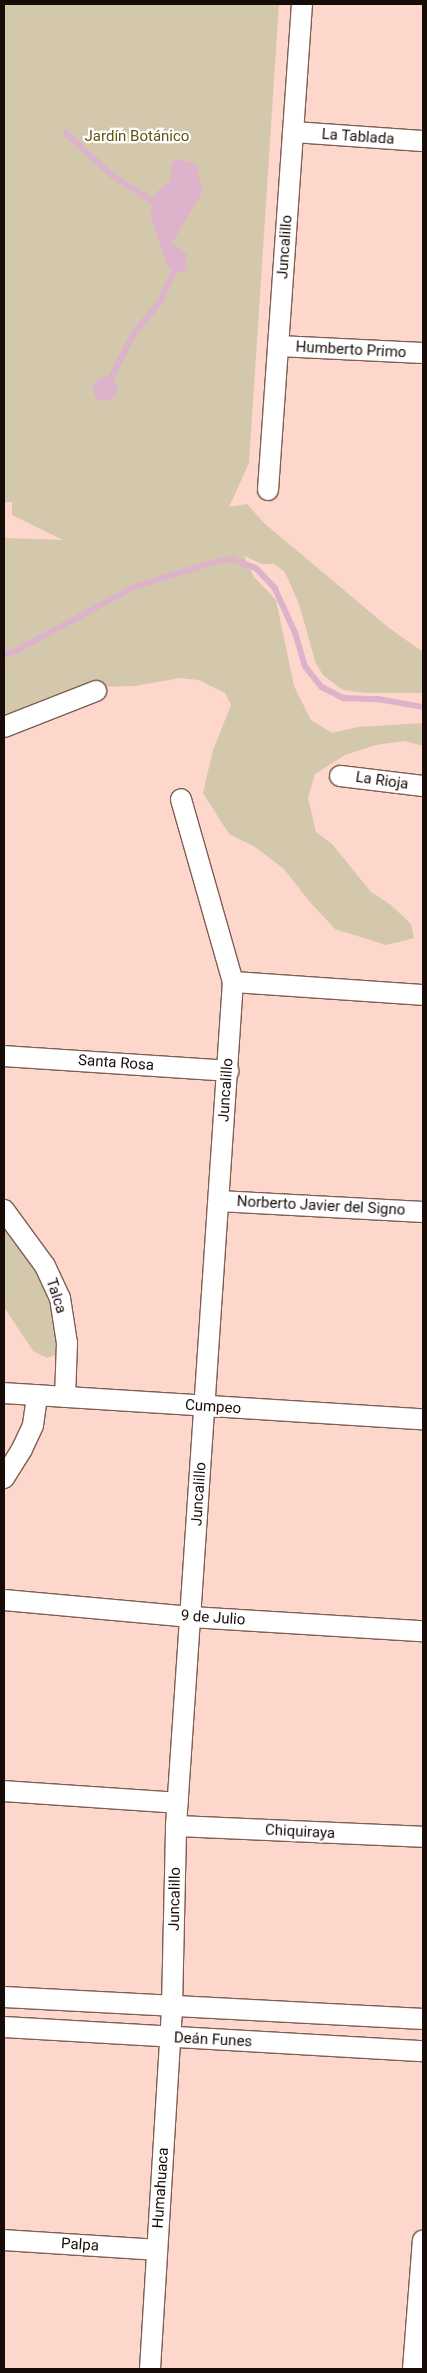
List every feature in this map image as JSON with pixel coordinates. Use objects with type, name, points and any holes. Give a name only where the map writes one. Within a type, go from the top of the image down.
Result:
[{"type":"street","name":"Juncalillo","points":[[268,490],[302,4]]},
{"type":"street","name":"La Tablada","points":[[293,132],[423,141]]},
{"type":"street","name":"Humberto Primo","points":[[278,346],[423,354]]},
{"type":"street","points":[[4,727],[96,691]]},
{"type":"street","name":"La Rioja","points":[[340,776],[423,786]]},
{"type":"street","name":"Juncalillo","points":[[172,2007],[176,1826],[233,982],[181,799]]},
{"type":"street","points":[[233,982],[423,995]]},
{"type":"street","name":"Santa Rosa","points":[[4,1056],[228,1071]]},
{"type":"street","name":"Norberto Javier del Signo","points":[[219,1201],[423,1207]]},
{"type":"street","name":"Talca","points":[[4,1210],[45,1266],[60,1298],[67,1343],[64,1397]]},
{"type":"street","name":"Cumpeo","points":[[4,1392],[423,1419]]},
{"type":"street","points":[[4,1478],[33,1425],[37,1395]]},
{"type":"street","name":"9 de Julio","points":[[4,1600],[191,1617],[423,1631]]},
{"type":"street","points":[[4,1791],[178,1803]]},
{"type":"street","name":"Chiquiraya","points":[[176,1826],[423,1837]]},
{"type":"street","name":"Deán Funes","points":[[4,1997],[423,2019]]},
{"type":"street","name":"Humahuaca","points":[[150,2369],[172,2007]]},
{"type":"street","name":"Deán Funes","points":[[4,2027],[423,2052]]},
{"type":"street","name":"Palpa","points":[[4,2240],[157,2250]]},
{"type":"street","points":[[413,2369],[423,2240]]},
{"type":"green space","name":"Jardín Botánico","points":[[4,4],[279,4],[249,463],[229,507],[247,504],[264,523],[389,628],[423,652],[423,693],[366,693],[343,690],[324,676],[316,664],[299,604],[285,572],[274,564],[262,564],[244,556],[254,577],[276,600],[294,686],[311,720],[332,733],[358,727],[423,723],[423,746],[404,741],[376,745],[345,755],[315,774],[308,798],[316,832],[332,844],[371,892],[391,905],[411,924],[414,938],[386,945],[335,929],[309,901],[284,869],[255,847],[229,834],[203,793],[213,750],[231,705],[225,693],[199,680],[180,678],[135,686],[101,687],[4,724],[4,538],[63,540],[12,515],[12,502],[4,502]]},
{"type":"green space","points":[[4,1221],[48,1286],[58,1337],[55,1355],[47,1358],[33,1351],[4,1307]]},
{"type":"shaded area","points":[[179,159],[199,165],[198,174],[203,191],[172,243],[187,254],[185,258],[188,269],[182,272],[168,267],[150,215],[156,192],[171,181],[171,163]]},
{"type":"shaded area","points":[[105,377],[114,380],[117,389],[114,398],[105,401],[96,398],[93,389],[96,380]]},
{"type":"waterway","points":[[66,133],[112,175],[154,202]]},
{"type":"waterway","points":[[111,378],[134,333],[160,302],[174,270]]},
{"type":"waterway","points":[[4,654],[14,652],[134,587],[218,561],[232,559],[256,568],[275,588],[296,634],[305,666],[322,687],[344,698],[378,699],[423,707]]}]
